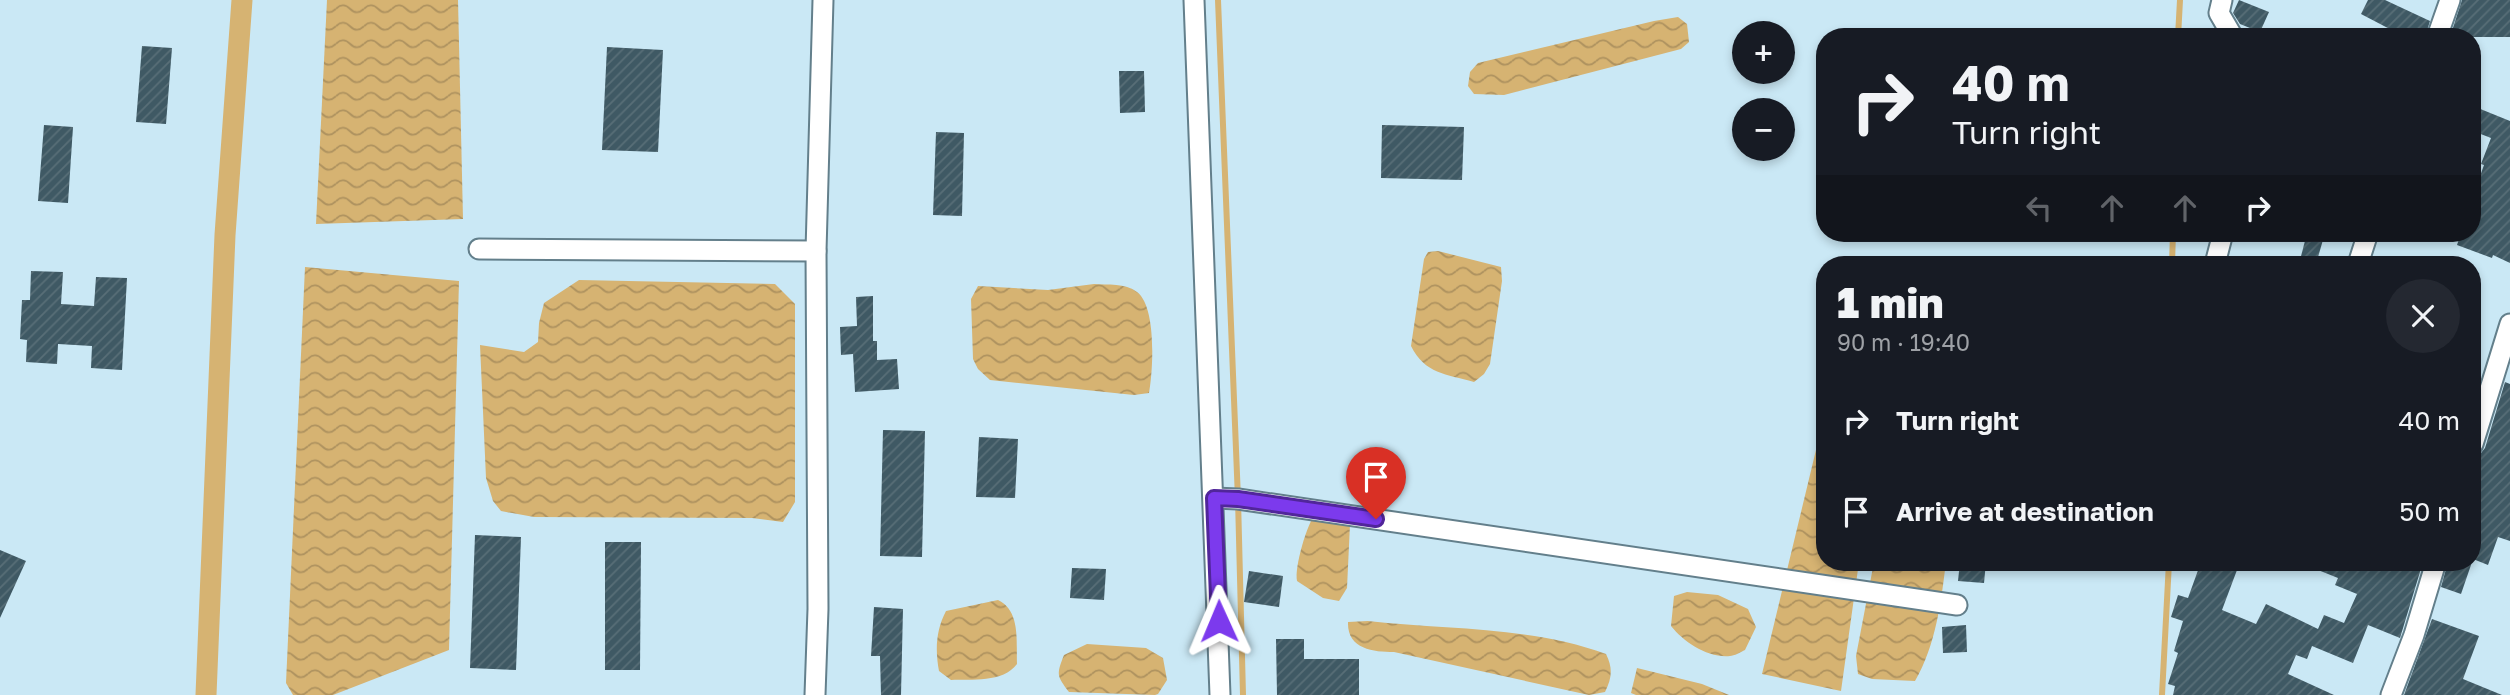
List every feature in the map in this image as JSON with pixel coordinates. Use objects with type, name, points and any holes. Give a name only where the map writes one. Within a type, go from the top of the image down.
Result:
[{"type":"street","points":[[815,695],[818,609],[816,251],[823,0]]},
{"type":"street","points":[[1194,0],[1220,695]]},
{"type":"street","points":[[2222,0],[2218,13],[2227,28]]},
{"type":"street","points":[[2440,28],[2450,0]]},
{"type":"street","points":[[479,249],[816,251]]},
{"type":"street","points":[[2481,418],[2510,324]]},
{"type":"street","points":[[1214,498],[1238,499],[1957,605]]},
{"type":"street","points":[[2391,695],[2414,635],[2433,571]]},
{"type":"water","points":[[327,0],[458,0],[463,219],[316,224]]},
{"type":"water","points":[[1678,17],[1687,24],[1689,42],[1681,49],[1504,95],[1474,94],[1468,86],[1470,72],[1478,63]]},
{"type":"water","points":[[1438,251],[1501,267],[1502,281],[1490,364],[1484,374],[1474,382],[1430,368],[1411,346],[1424,259],[1428,252]]},
{"type":"water","points":[[305,267],[459,281],[449,650],[333,695],[293,695],[286,683]]},
{"type":"water","points":[[579,280],[775,284],[795,304],[795,502],[783,522],[752,518],[534,517],[501,511],[493,501],[486,478],[480,345],[524,352],[538,342],[544,303]]},
{"type":"water","points":[[1094,284],[1127,287],[1137,292],[1143,300],[1148,311],[1152,340],[1149,393],[1134,395],[990,380],[978,369],[973,359],[971,299],[978,286],[1048,290]]},
{"type":"water","points":[[1816,450],[1816,571],[1858,571],[1841,691],[1762,674]]},
{"type":"water","points":[[1316,513],[1350,524],[1347,588],[1339,601],[1323,598],[1297,581],[1297,566],[1302,546]]},
{"type":"water","points":[[1872,571],[1945,571],[1933,638],[1915,681],[1872,679],[1858,674],[1856,656]]},
{"type":"water","points":[[1687,592],[1718,595],[1748,609],[1756,627],[1745,650],[1732,656],[1705,652],[1676,632],[1671,626],[1674,596]]},
{"type":"water","points":[[998,600],[1011,612],[1014,619],[1017,664],[1011,670],[995,677],[951,680],[939,671],[937,655],[938,633],[946,611]]},
{"type":"water","points":[[1368,621],[1488,630],[1548,638],[1606,654],[1611,668],[1610,678],[1605,692],[1589,695],[1394,652],[1370,650],[1352,638],[1348,622]]},
{"type":"water","points":[[1087,644],[1146,648],[1163,658],[1167,680],[1155,695],[1069,692],[1059,675],[1061,662],[1064,655]]},
{"type":"water","points":[[1637,668],[1702,684],[1729,695],[1636,695],[1631,693]]},
{"type":"building","points":[[2239,0],[2269,12],[2262,28],[2250,28],[2240,24],[2233,13]]},
{"type":"building","points":[[2368,0],[2385,0],[2430,21],[2428,28],[2388,28],[2361,14]]},
{"type":"building","points":[[2462,0],[2510,0],[2510,37],[2481,37],[2481,28],[2453,28]]},
{"type":"building","points":[[142,46],[172,48],[166,124],[136,122]]},
{"type":"building","points":[[607,47],[663,50],[658,152],[602,150]]},
{"type":"building","points":[[1119,71],[1144,71],[1145,112],[1120,113]]},
{"type":"building","points":[[2481,109],[2510,121],[2510,263],[2493,255],[2492,258],[2457,245],[2458,242],[2481,242],[2481,173],[2484,165],[2481,164],[2491,138],[2481,134]]},
{"type":"building","points":[[44,125],[73,127],[68,203],[38,201]]},
{"type":"building","points":[[1382,125],[1464,127],[1462,180],[1381,178]]},
{"type":"building","points":[[936,132],[964,133],[962,216],[933,215]]},
{"type":"building","points":[[2305,242],[2322,242],[2318,256],[2301,256]]},
{"type":"building","points":[[31,271],[63,272],[61,304],[94,306],[96,277],[127,278],[122,370],[91,368],[92,346],[58,344],[57,364],[26,362],[27,340],[20,339],[22,300],[30,300]]},
{"type":"building","points":[[873,296],[873,341],[877,341],[877,360],[897,359],[899,389],[855,392],[853,354],[841,355],[840,327],[857,326],[856,297]]},
{"type":"building","points":[[2505,382],[2510,384],[2510,541],[2498,537],[2488,565],[2481,562],[2481,453],[2485,448]]},
{"type":"building","points":[[883,430],[925,431],[922,557],[880,556]]},
{"type":"building","points":[[979,437],[1018,439],[1015,498],[976,497]]},
{"type":"building","points":[[475,535],[521,537],[516,670],[470,668]]},
{"type":"building","points":[[605,542],[641,542],[640,670],[605,670]]},
{"type":"building","points":[[0,550],[26,561],[0,618]]},
{"type":"building","points":[[1072,568],[1106,569],[1104,600],[1070,598]]},
{"type":"building","points":[[1249,571],[1283,576],[1279,607],[1244,602]]},
{"type":"building","points":[[1959,571],[1985,571],[1984,583],[1958,581]]},
{"type":"building","points":[[2198,571],[2237,571],[2222,610],[2256,624],[2266,604],[2318,629],[2324,615],[2344,623],[2357,594],[2335,585],[2338,578],[2320,571],[2420,571],[2400,638],[2368,625],[2353,663],[2312,646],[2307,659],[2296,655],[2288,674],[2334,695],[2173,695],[2175,686],[2168,684],[2178,653],[2174,651],[2183,621],[2171,617],[2178,595],[2188,598]]},
{"type":"building","points":[[2445,571],[2469,571],[2461,594],[2441,587]]},
{"type":"building","points":[[874,607],[903,609],[901,695],[881,695],[880,656],[871,656]]},
{"type":"building","points":[[2432,619],[2479,636],[2463,679],[2502,695],[2404,695]]},
{"type":"building","points":[[1966,625],[1967,652],[1943,653],[1942,627]]},
{"type":"building","points":[[1276,639],[1304,639],[1304,659],[1359,659],[1359,695],[1277,695]]},
{"type":"waterway","points":[[206,695],[225,235],[242,0]]},
{"type":"waterway","points":[[1218,0],[1243,695]]},
{"type":"waterway","points":[[2178,28],[2180,0]]},
{"type":"waterway","points":[[2172,256],[2173,242]]},
{"type":"waterway","points":[[2162,695],[2169,571]]},
{"type":"route","points":[[1219,621],[1214,498],[1376,519]]}]
